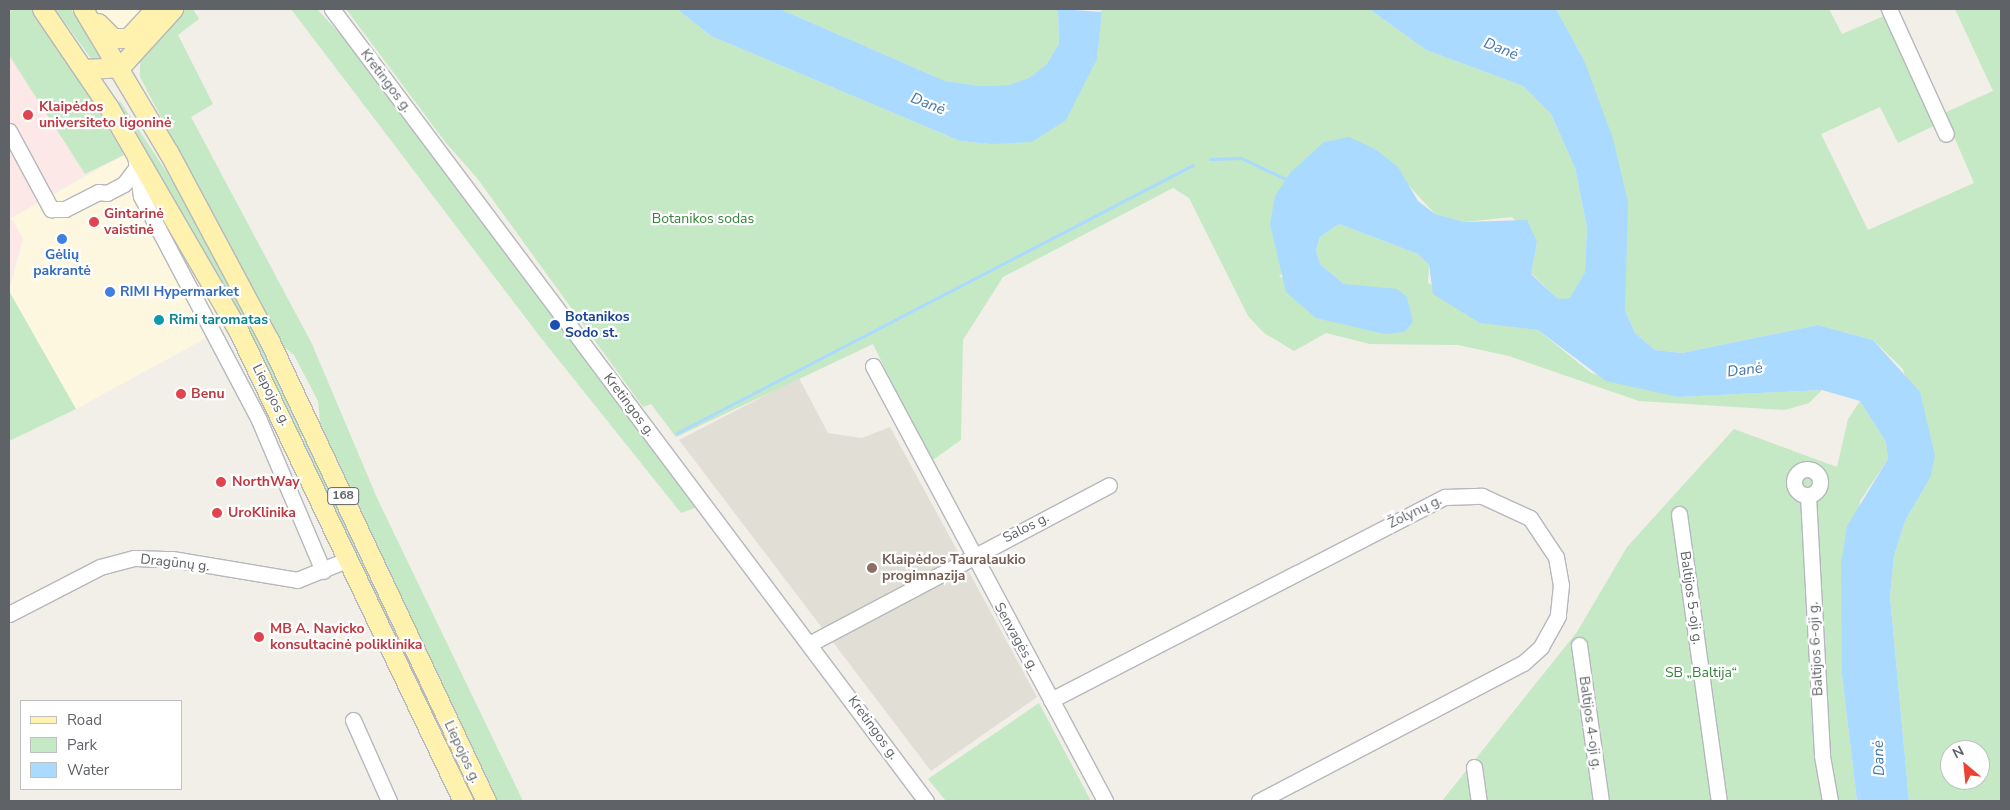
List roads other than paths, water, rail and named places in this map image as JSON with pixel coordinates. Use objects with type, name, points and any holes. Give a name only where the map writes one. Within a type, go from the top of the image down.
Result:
[{"type":"main road","name":"Liepojos g.","points":[[42,9],[108,106],[136,160],[238,330],[463,801]]},
{"type":"main road","points":[[86,12],[107,34],[121,39],[134,35],[155,9]]},
{"type":"main road","points":[[85,70],[127,62],[173,9]]},
{"type":"main road","name":"Liepojos g.","points":[[86,12],[127,62],[134,93],[269,340],[486,801]]},
{"type":"main road","points":[[127,62],[145,97],[145,111]]},
{"type":"main road","points":[[108,106],[116,93],[134,93]]},
{"type":"street","name":"Kretingos g.","points":[[332,9],[811,643],[926,801]]},
{"type":"street","points":[[1888,9],[1946,134]]},
{"type":"street","points":[[9,131],[51,209],[65,208],[124,184],[136,160]]},
{"type":"street","points":[[136,160],[141,196],[259,420],[323,570]]},
{"type":"street","points":[[124,184],[141,196]]},
{"type":"street","name":"Senvagės g.","points":[[873,366],[972,556],[1105,801]]},
{"type":"street","name":"Salos g.","points":[[811,643],[1109,485]]},
{"type":"street","name":"Žolynų g.","points":[[1051,700],[1445,497],[1482,496],[1530,518],[1552,550],[1561,585],[1558,616],[1541,647],[1523,663],[1259,801]]},
{"type":"street","name":"Baltijos 6-oji g.","points":[[1808,496],[1822,746],[1830,801]]},
{"type":"street","name":"Baltijos 5-oji g.","points":[[1679,514],[1719,801]]},
{"type":"street","name":"Dragūnų g.","points":[[9,614],[100,567],[134,558],[172,559],[297,580],[349,559]]},
{"type":"street","name":"Baltijos 4-oji g.","points":[[1579,645],[1601,801]]},
{"type":"street","points":[[353,720],[389,801]]},
{"type":"street","points":[[1474,767],[1479,801]]},
{"type":"water","name":"Danė","points":[[677,9],[780,9],[945,81],[980,86],[1009,85],[1029,78],[1046,65],[1059,44],[1058,9],[1102,12],[1097,59],[1066,120],[1032,142],[990,144],[960,141],[711,36]]},
{"type":"water","name":"Danė","points":[[1369,9],[1556,9],[1584,60],[1613,139],[1628,202],[1625,310],[1635,333],[1655,350],[1682,353],[1818,325],[1873,340],[1920,392],[1935,456],[1930,478],[1905,521],[1894,556],[1890,596],[1909,801],[1857,801],[1842,675],[1841,564],[1847,526],[1888,459],[1886,442],[1860,401],[1822,390],[1678,397],[1606,381],[1538,330],[1480,323],[1433,294],[1429,265],[1418,254],[1339,224],[1320,237],[1316,250],[1320,264],[1344,284],[1397,289],[1407,297],[1413,322],[1404,332],[1385,334],[1316,318],[1286,292],[1270,224],[1275,196],[1290,173],[1324,142],[1349,137],[1375,149],[1398,167],[1418,201],[1435,214],[1465,222],[1527,220],[1537,242],[1531,274],[1558,299],[1570,298],[1585,272],[1587,228],[1575,168],[1551,114],[1523,86],[1426,50]]},
{"type":"waterway","points":[[1210,159],[1241,158],[1286,179]]},
{"type":"waterway","points":[[677,433],[1193,165]]},
{"type":"place","name":"Klaipėdos universiteto ligoninė","points":[[28,115]]},
{"type":"place","name":"Gintarinė vaistinė","points":[[94,222]]},
{"type":"place","name":"Gėlių pakrantė","points":[[62,239]]},
{"type":"place","name":"RIMI Hypermarket","points":[[110,292]]},
{"type":"place","name":"Rimi taromatas","points":[[159,320]]},
{"type":"place","name":"Botanikos Sodo st.","points":[[555,325]]},
{"type":"place","name":"Benu","points":[[181,394]]},
{"type":"place","name":"NorthWay","points":[[221,482]]},
{"type":"place","name":"UroKlinika","points":[[217,513]]},
{"type":"place","name":"Klaipėdos Tauralaukio progimnazija","points":[[872,568]]},
{"type":"place","name":"MB A. Navicko konsultacinė poliklinika","points":[[259,637]]},
{"type":"park label","name":"Botanikos sodas","points":[[703,219]]},
{"type":"park label","name":"SB „Baltija“","points":[[1701,673]]}]
